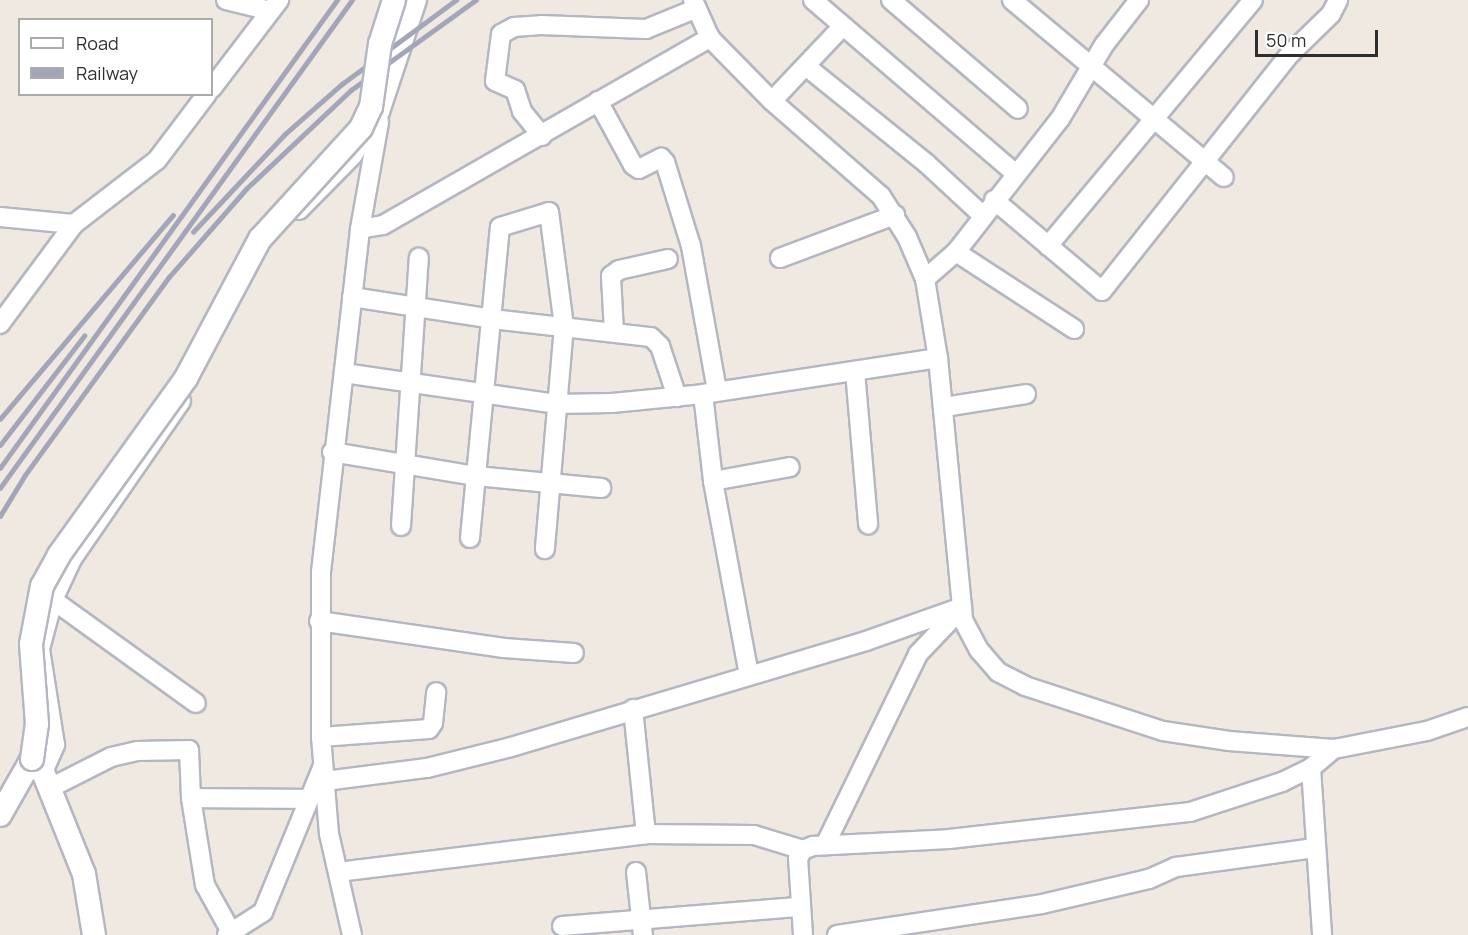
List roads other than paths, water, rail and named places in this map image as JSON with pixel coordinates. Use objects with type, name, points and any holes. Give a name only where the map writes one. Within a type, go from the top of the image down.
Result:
[{"type":"street","points":[[226,0],[275,5]]},
{"type":"street","points":[[94,935],[84,874],[39,771],[31,644],[42,586],[60,555],[186,378],[260,239],[361,128],[371,107],[380,44],[394,0]]},
{"type":"street","points":[[352,935],[329,834],[321,737],[319,621],[332,452],[344,373],[360,229],[380,112],[417,0]]},
{"type":"street","points":[[813,0],[1016,174]]},
{"type":"street","points":[[891,0],[1018,109]]},
{"type":"street","points":[[1012,0],[1224,177]]},
{"type":"street","points":[[925,279],[956,252],[982,215],[1060,119],[1091,65],[1139,0]]},
{"type":"street","points":[[1048,246],[1153,117],[1253,0]]},
{"type":"street","points":[[994,201],[1102,291],[1290,54],[1331,14],[1338,0]]},
{"type":"street","points":[[542,136],[522,111],[522,100],[515,90],[495,81],[501,34],[514,27],[541,25],[646,29],[694,4],[710,38],[772,101],[873,189],[895,215],[925,279],[944,407],[963,621],[979,650],[998,672],[1025,686],[1163,731],[1334,749],[1427,731],[1468,717]]},
{"type":"street","points":[[213,87],[275,5]]},
{"type":"street","points":[[772,101],[807,67],[843,26]]},
{"type":"street","points":[[360,229],[383,225],[542,136],[598,101],[682,57],[710,38]]},
{"type":"street","points":[[807,67],[927,164],[982,215]]},
{"type":"street","points":[[0,324],[7,307],[74,225],[156,160],[205,96]]},
{"type":"street","points":[[598,101],[633,165],[639,169],[661,158],[665,162],[696,268],[710,393],[713,481],[749,675]]},
{"type":"street","points":[[0,815],[39,771],[55,745],[40,649],[53,600],[72,560],[154,446],[214,348],[250,274],[278,231],[353,155],[380,112]]},
{"type":"street","points":[[470,538],[500,227],[549,212],[564,326],[545,549]]},
{"type":"street","points":[[780,258],[895,215]]},
{"type":"street","points":[[0,217],[74,225]]},
{"type":"street","points":[[956,252],[1074,329]]},
{"type":"street","points":[[401,526],[409,384],[418,307],[419,258]]},
{"type":"street","points":[[614,332],[610,280],[613,273],[668,259]]},
{"type":"street","points":[[352,297],[492,319],[614,332],[655,339],[677,397]]},
{"type":"street","points":[[344,373],[484,396],[556,404],[677,397],[938,358]]},
{"type":"street","points":[[855,370],[868,524]]},
{"type":"street","points":[[944,407],[1026,394]]},
{"type":"street","points":[[332,452],[476,476],[601,488]]},
{"type":"street","points":[[713,481],[790,466]]},
{"type":"street","points":[[53,600],[196,703]]},
{"type":"street","points":[[325,772],[427,768],[511,747],[866,641],[962,607]]},
{"type":"street","points":[[825,845],[918,654],[962,607]]},
{"type":"street","points":[[319,621],[504,648],[574,653]]},
{"type":"street","points":[[321,737],[429,729],[433,723],[436,692]]},
{"type":"street","points":[[633,709],[646,834]]},
{"type":"street","points":[[39,771],[111,757],[184,748],[191,756],[190,798],[205,885],[229,933],[263,912],[309,800],[325,772]]},
{"type":"street","points":[[338,872],[646,834],[754,835],[804,850],[825,845],[949,839],[1190,812],[1282,782],[1311,768],[1334,749]]},
{"type":"street","points":[[1311,768],[1322,935]]},
{"type":"street","points":[[190,798],[309,800]]},
{"type":"street","points":[[837,935],[1042,904],[1149,879],[1176,867],[1315,848]]},
{"type":"street","points":[[803,935],[798,858],[804,850]]},
{"type":"street","points":[[636,872],[643,927]]},
{"type":"street","points":[[562,926],[643,927],[800,907]]},
{"type":"railway","points":[[0,468],[337,0]]},
{"type":"railway","points":[[0,488],[352,0]]},
{"type":"railway","points":[[193,232],[285,134],[342,84],[456,0]]},
{"type":"railway","points":[[0,516],[25,475],[169,277],[247,188],[351,90],[476,0]]},
{"type":"railway","points":[[0,419],[173,215]]},
{"type":"railway","points":[[0,445],[84,336]]}]
